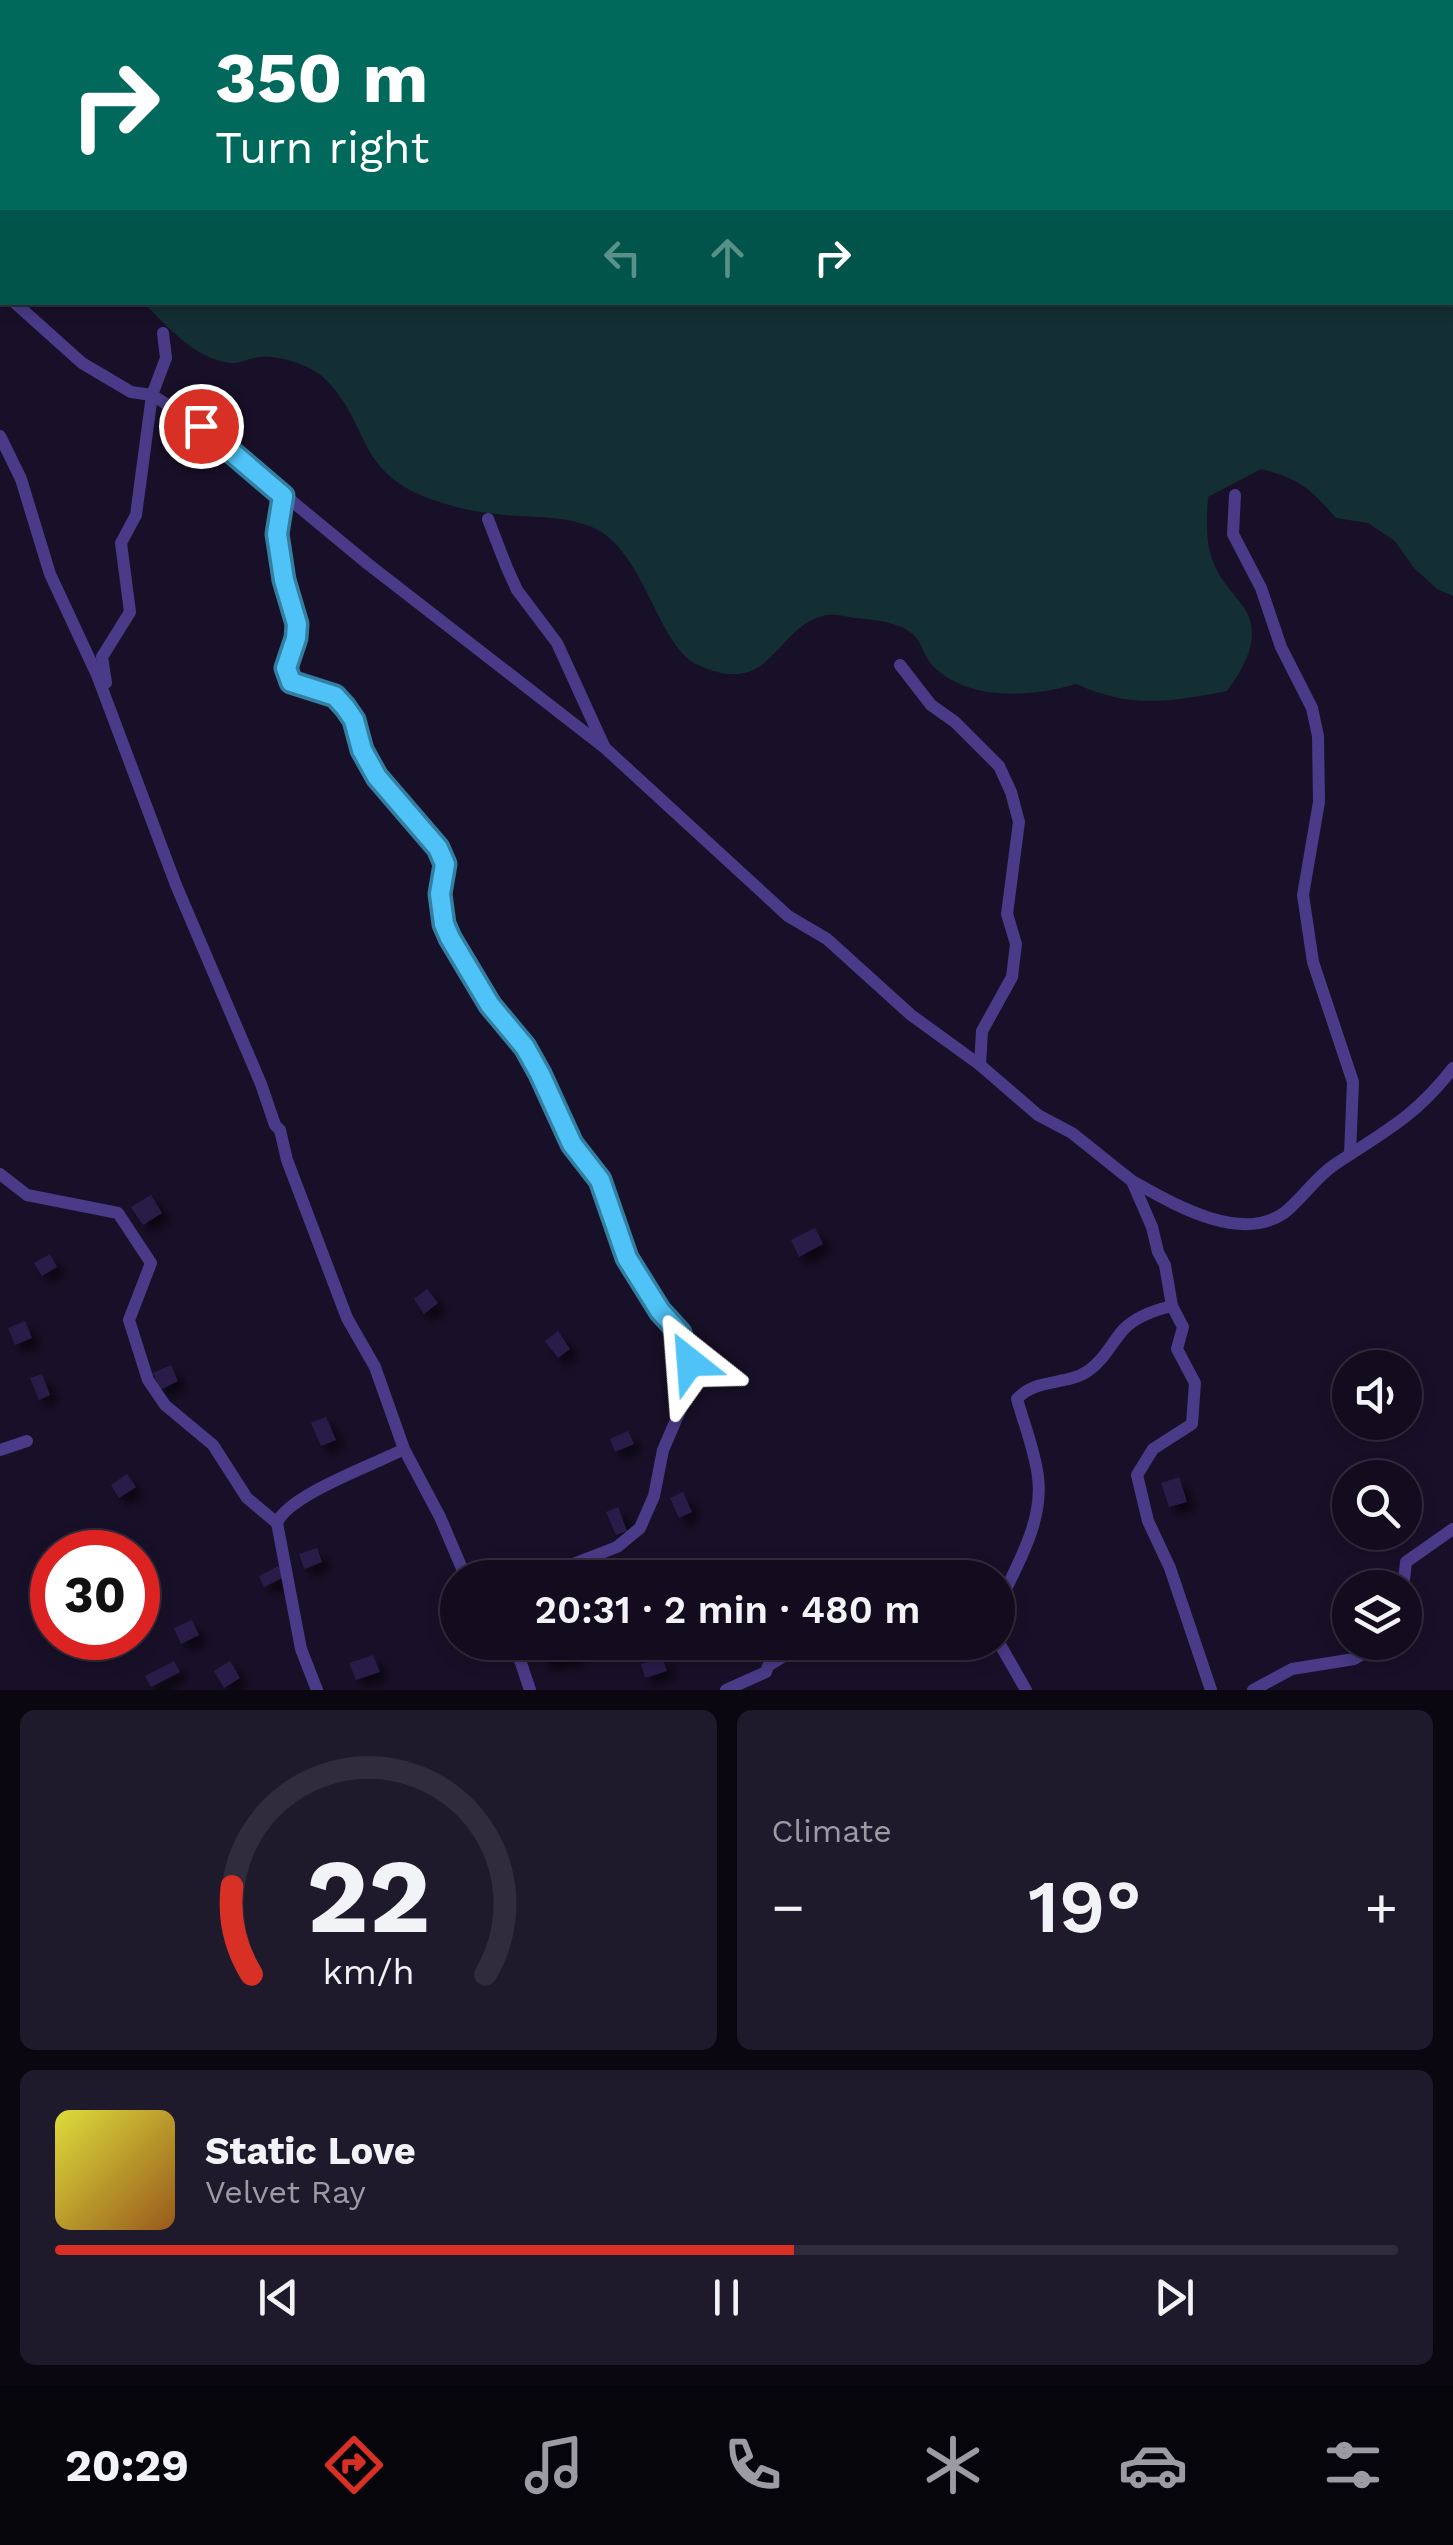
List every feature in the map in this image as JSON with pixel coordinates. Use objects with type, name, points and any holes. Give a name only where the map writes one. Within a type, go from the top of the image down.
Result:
[{"type":"street","points":[[17,305],[82,363],[131,392],[152,395],[201,426],[283,496],[605,748],[788,916],[827,939],[911,1015],[980,1065],[1038,1115],[1072,1133],[1132,1181],[1191,1213],[1253,1223],[1282,1214],[1325,1171],[1378,1140],[1427,1102],[1453,1068]]},
{"type":"street","points":[[103,690],[106,683],[102,657],[130,612],[121,543],[136,515],[152,395],[166,358],[163,333]]},
{"type":"street","points":[[0,436],[21,479],[50,574],[103,690],[176,885],[262,1084],[347,1318],[375,1367],[404,1450],[458,1560]]},
{"type":"street","points":[[1235,495],[1233,534],[1261,588],[1280,648],[1312,708],[1318,736],[1319,802],[1303,895],[1313,962],[1352,1082],[1350,1154]]},
{"type":"street","points":[[283,496],[277,534],[284,580],[297,624],[286,668],[291,682],[335,696],[345,707],[377,777],[438,848],[445,864],[440,894],[450,938],[490,1005],[525,1047],[572,1144],[600,1180],[627,1258],[687,1347],[688,1392],[668,1436],[654,1496],[640,1528],[616,1547],[582,1560]]},
{"type":"street","points":[[488,519],[512,579],[557,643],[605,748]]},
{"type":"street","points":[[900,665],[931,705],[955,722],[999,766],[1019,822],[1007,914],[1016,944],[1012,977],[982,1031],[980,1065]]},
{"type":"street","points":[[0,1174],[27,1195],[118,1213],[151,1263],[129,1320],[148,1380],[165,1404],[213,1445],[247,1498],[277,1523]]},
{"type":"street","points":[[1132,1181],[1165,1265],[1172,1306],[1183,1327],[1177,1348],[1195,1383],[1192,1424],[1153,1449],[1137,1475],[1148,1521],[1170,1568],[1210,1690]]},
{"type":"street","points":[[1015,1569],[1037,1510],[1038,1478],[1017,1400],[1026,1388],[1085,1374],[1108,1354],[1124,1328],[1151,1311],[1172,1306]]},
{"type":"street","points":[[0,1450],[28,1441]]},
{"type":"street","points":[[316,1690],[301,1650],[277,1523],[281,1513],[299,1499],[404,1450]]},
{"type":"street","points":[[1405,1570],[1406,1562],[1453,1529]]},
{"type":"street","points":[[520,1660],[530,1690]]},
{"type":"street","points":[[726,1690],[766,1672],[777,1660]]},
{"type":"street","points":[[1009,1660],[1026,1690]]},
{"type":"street","points":[[1253,1690],[1292,1669],[1348,1660]]},
{"type":"green space","points":[[146,305],[1453,305],[1453,596],[1437,589],[1414,568],[1395,541],[1368,523],[1336,518],[1303,486],[1261,469],[1208,497],[1207,536],[1212,559],[1242,605],[1251,627],[1250,650],[1227,691],[1151,701],[1115,697],[1076,684],[1021,694],[982,691],[948,678],[933,666],[918,640],[906,629],[833,614],[808,622],[757,668],[741,674],[722,673],[696,664],[683,654],[629,560],[600,531],[563,519],[496,514],[430,499],[405,487],[375,460],[338,394],[317,372],[275,357],[233,363],[217,360],[182,340]]},
{"type":"building","points":[[151,1195],[162,1213],[143,1225],[131,1207]]},
{"type":"building","points":[[815,1228],[823,1244],[799,1257],[791,1240]]},
{"type":"building","points":[[50,1254],[57,1267],[42,1276],[34,1263]]},
{"type":"building","points":[[427,1289],[438,1303],[424,1314],[414,1299]]},
{"type":"building","points":[[25,1321],[32,1338],[15,1345],[8,1328]]},
{"type":"building","points":[[558,1331],[570,1349],[558,1358],[545,1341]]},
{"type":"building","points":[[171,1365],[178,1381],[160,1390],[153,1373]]},
{"type":"building","points":[[42,1374],[50,1395],[39,1400],[30,1378]]},
{"type":"building","points":[[326,1417],[336,1440],[321,1446],[311,1423]]},
{"type":"building","points":[[628,1431],[634,1444],[615,1452],[610,1439]]},
{"type":"building","points":[[127,1474],[136,1487],[119,1498],[111,1485]]},
{"type":"building","points":[[1179,1477],[1187,1502],[1169,1507],[1161,1483]]},
{"type":"building","points":[[683,1492],[692,1512],[679,1518],[670,1498]]},
{"type":"building","points":[[618,1507],[627,1531],[616,1535],[606,1512]]},
{"type":"building","points":[[317,1548],[322,1562],[304,1569],[299,1554]]},
{"type":"building","points":[[279,1566],[284,1577],[264,1587],[259,1576]]},
{"type":"building","points":[[192,1620],[199,1635],[181,1644],[174,1628]]},
{"type":"building","points":[[373,1655],[380,1672],[356,1680],[349,1663]]},
{"type":"building","points":[[663,1660],[667,1671],[645,1678],[641,1664]]},
{"type":"building","points":[[174,1661],[180,1672],[151,1687],[145,1676]]},
{"type":"building","points":[[230,1661],[240,1678],[224,1688],[214,1671]]},
{"type":"route","points":[[201,426],[283,496],[277,534],[284,580],[297,624],[286,668],[291,682],[335,696],[345,707],[377,777],[438,848],[445,864],[440,894],[450,938],[490,1005],[525,1047],[572,1144],[600,1180],[627,1258],[660,1311],[680,1333],[690,1362]]}]
